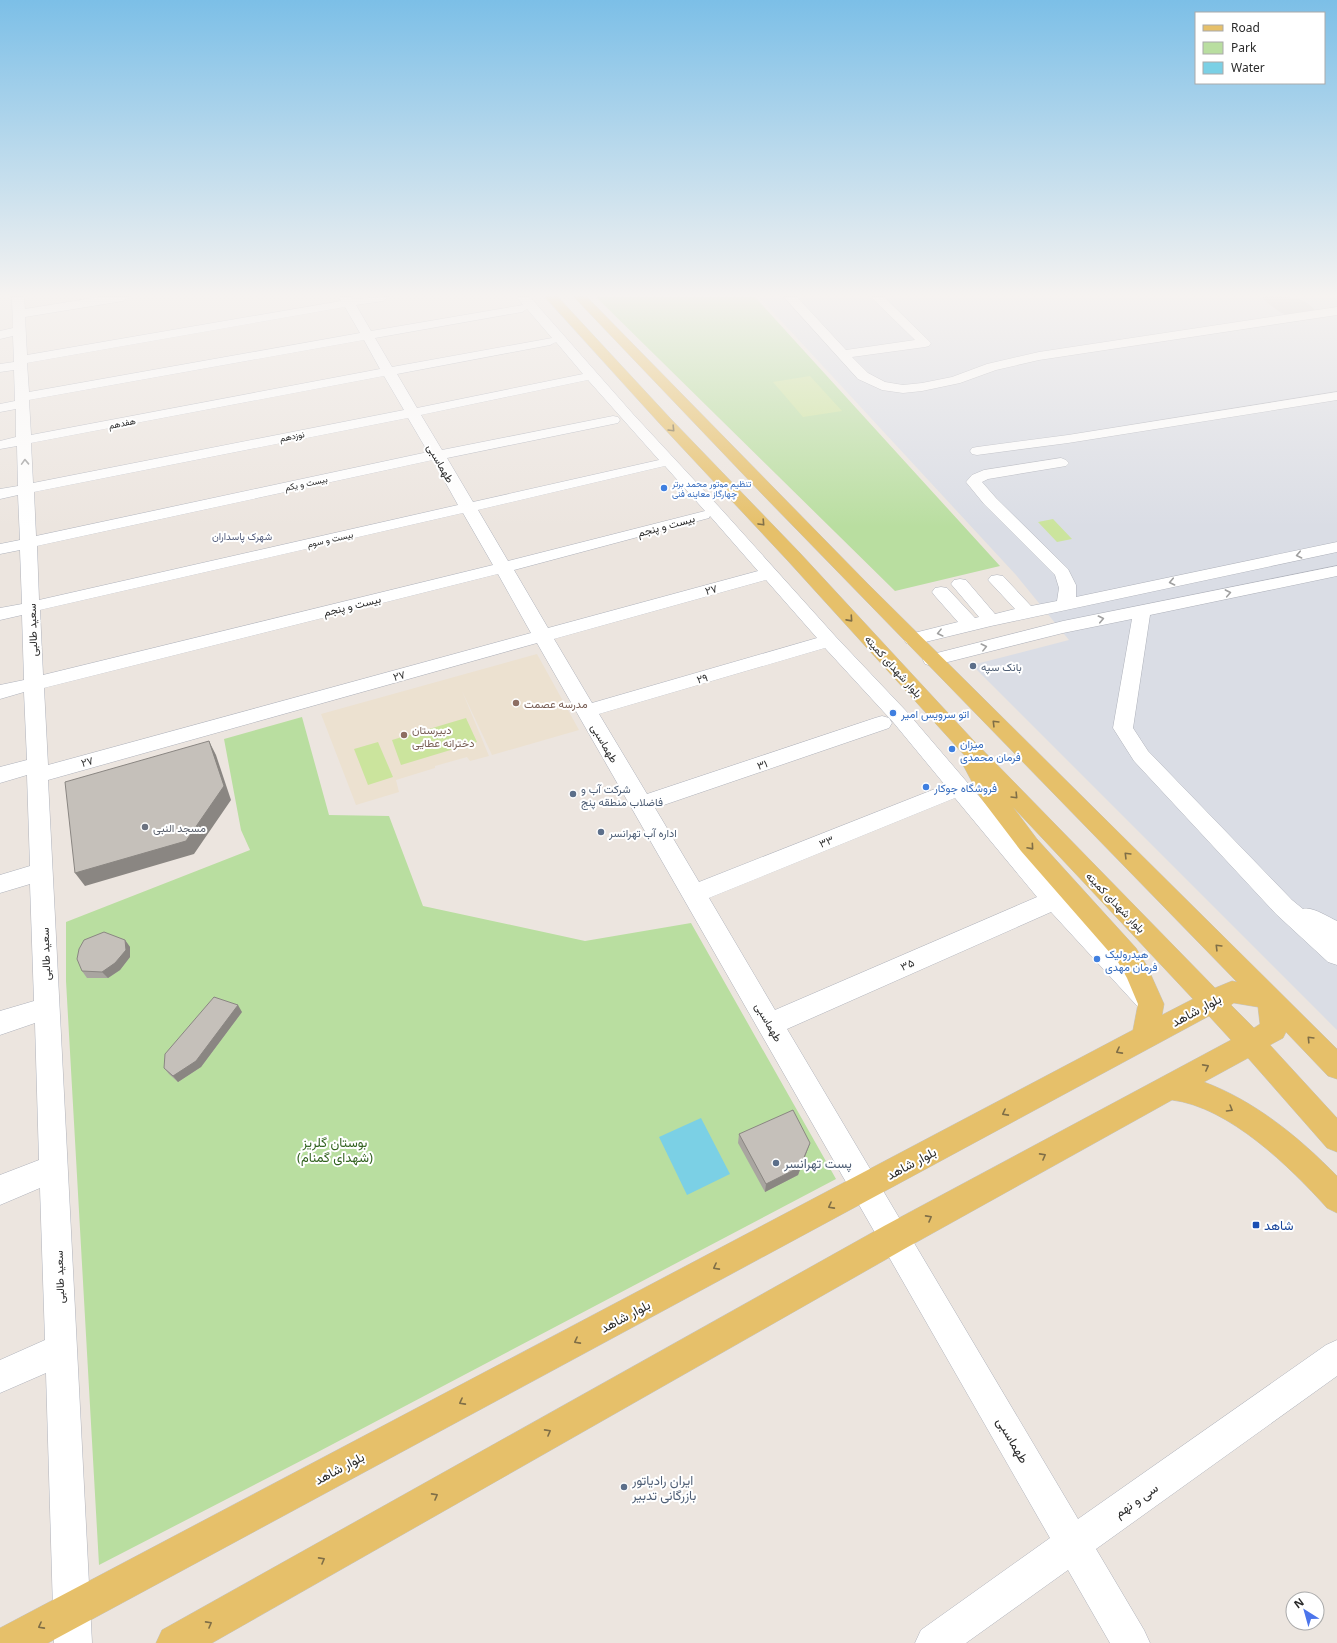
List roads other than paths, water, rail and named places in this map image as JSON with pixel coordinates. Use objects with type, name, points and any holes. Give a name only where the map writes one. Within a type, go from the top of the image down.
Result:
[{"type":"main road","name":"بلوار شهدای کمیته","points":[[621,374],[665,422],[800,563],[966,744],[1251,1043],[1337,1138]]},
{"type":"main road","points":[[653,374],[932,660],[1337,1067]]},
{"type":"main road","points":[[966,744],[972,765],[988,791],[1029,845],[1127,955],[1138,974],[1151,1004],[1145,1037]]},
{"type":"main road","name":"بلوار شاهد","points":[[10,1643],[73,1626],[866,1188],[1211,1002],[1232,992],[1269,997]]},
{"type":"main road","points":[[175,1643],[894,1237],[1274,1030],[1269,997]]},
{"type":"main road","points":[[1168,1087],[1195,1092],[1216,1100],[1259,1126],[1282,1144],[1319,1178],[1337,1198]]},
{"type":"street","name":"سعید طالبی","points":[[21,374],[73,1626]]},
{"type":"street","points":[[0,408],[22,400],[164,374]]},
{"type":"street","name":"هفدهم","points":[[0,445],[385,374]]},
{"type":"street","name":"طهماسبی","points":[[389,374],[1131,1643]]},
{"type":"street","points":[[588,374],[720,517],[829,641],[900,718],[1053,899],[1151,1004]]},
{"type":"street","points":[[861,374],[882,386],[903,389],[955,380],[973,374]]},
{"type":"street","name":"نوزدهم","points":[[0,494],[583,378]]},
{"type":"street","points":[[976,451],[1068,439],[1337,396]]},
{"type":"street","name":"بیست و یکم","points":[[0,549],[437,455],[613,420]]},
{"type":"street","points":[[1062,463],[984,475],[977,478],[974,482],[990,501],[1062,573],[1068,583],[1068,594],[1064,604]]},
{"type":"street","name":"بیست و سوم","points":[[0,614],[659,464]]},
{"type":"street","name":"بیست و پنجم","points":[[0,692],[503,568],[702,515]]},
{"type":"street","points":[[913,639],[1027,612],[1337,547]]},
{"type":"street","points":[[932,660],[1142,610],[1337,571]]},
{"type":"street","name":"۲۷","points":[[0,776],[38,770],[542,636],[760,576]]},
{"type":"street","points":[[997,580],[1027,612]]},
{"type":"street","points":[[960,584],[992,620]]},
{"type":"street","points":[[941,592],[971,625]]},
{"type":"street","points":[[1142,610],[1123,728],[1141,756],[1284,908],[1337,955]]},
{"type":"street","name":"۲۹","points":[[587,711],[818,644]]},
{"type":"street","name":"۳۱","points":[[641,804],[882,723]]},
{"type":"street","name":"۳۳","points":[[694,894],[958,788]]},
{"type":"street","points":[[0,884],[42,872]]},
{"type":"street","name":"۳۵","points":[[770,1024],[1045,904]]},
{"type":"street","points":[[1284,908],[1337,932]]},
{"type":"street","points":[[0,1023],[47,1008]]},
{"type":"street","points":[[0,1190],[54,1168]]},
{"type":"street","points":[[0,1377],[62,1348]]},
{"type":"street","name":"سی و نهم","points":[[934,1643],[1337,1356]]},
{"type":"water","points":[[701,1118],[730,1174],[687,1195],[659,1137]]},
{"type":"place","name":"تنظیم موتور محمد برتر چهارگاز معاینه فنی","points":[[664,488]]},
{"type":"place","name":"بانک سپه","points":[[973,666]]},
{"type":"place","name":"مدرسه عصمت","points":[[516,703]]},
{"type":"place","name":"اتو سرویس امیر","points":[[893,713]]},
{"type":"place","name":"دبیرستان دخترانه عطایی","points":[[404,735]]},
{"type":"place","name":"میزان فرمان محمدی","points":[[952,749]]},
{"type":"place","name":"فروشگاه جوکار","points":[[926,787]]},
{"type":"place","name":"شرکت آب و فاضلاب منطقه پنج","points":[[573,794]]},
{"type":"place","name":"مسجد النبی","points":[[145,827]]},
{"type":"place","name":"اداره آب تهرانسر","points":[[601,832]]},
{"type":"place","name":"هیدرولیک فرمان مهدی","points":[[1097,959]]},
{"type":"place","name":"پست تهرانسر","points":[[776,1163]]},
{"type":"place","name":"شاهد","points":[[1256,1225]]},
{"type":"place","name":"ایران رادیاتور بازرگانی تدبیر","points":[[624,1487]]},
{"type":"district","name":"شهرک پاسداران","points":[[242,536]]},
{"type":"park label","name":"بوستان گلریز (شهدای گمنام)","points":[[335,1150]]}]
